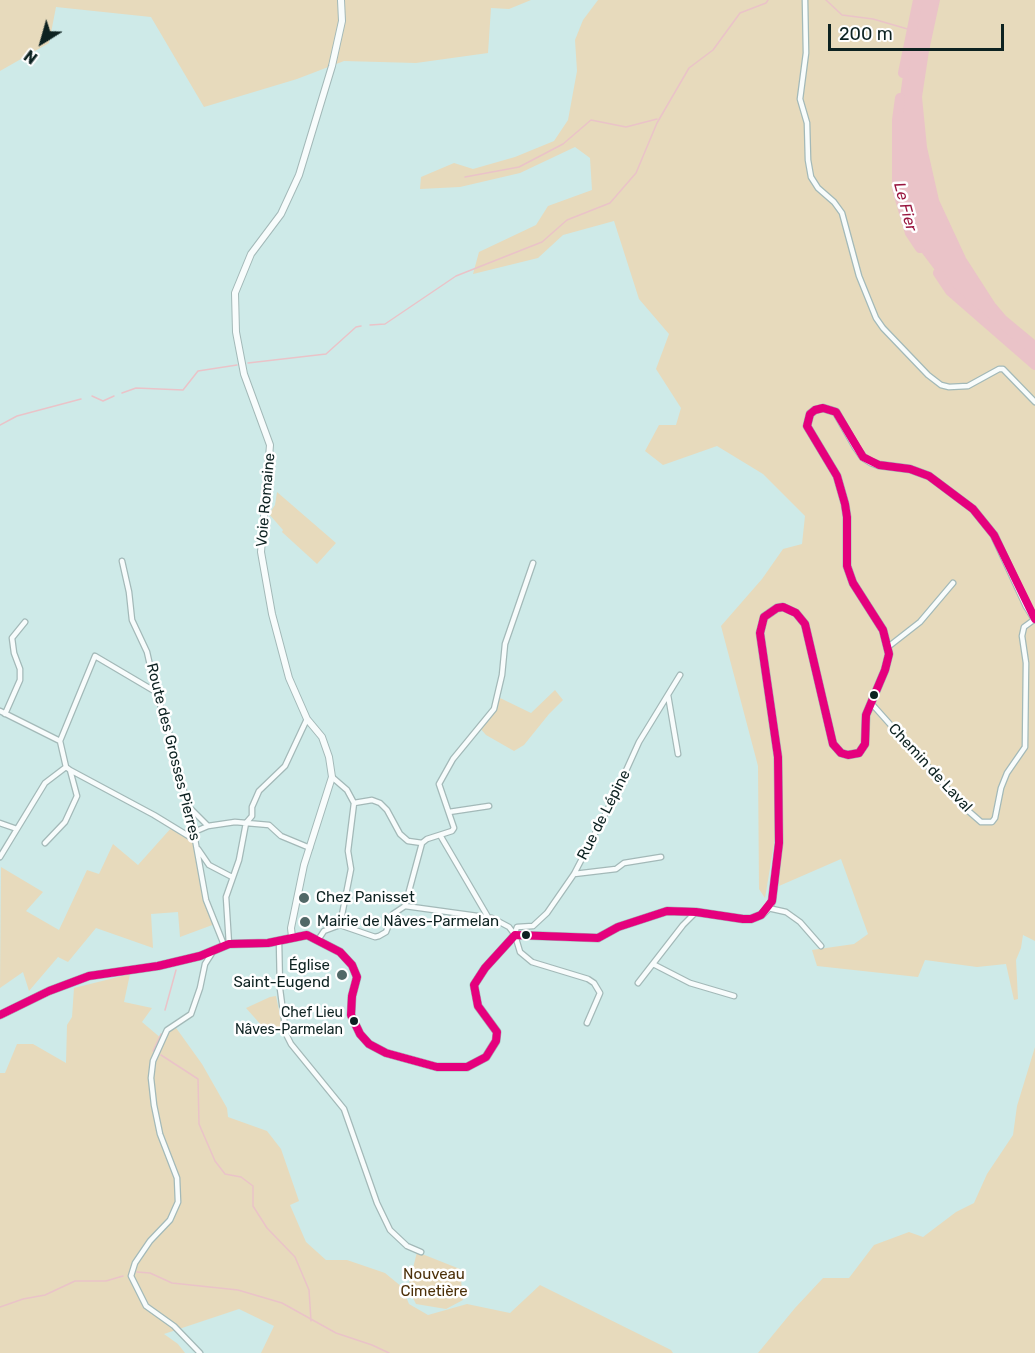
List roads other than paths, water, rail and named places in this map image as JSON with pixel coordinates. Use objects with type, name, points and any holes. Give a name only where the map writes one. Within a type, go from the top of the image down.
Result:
[{"type":"main road","points":[[0,1015],[49,991],[89,976],[158,966],[200,956],[226,944],[279,941],[307,935],[340,952],[352,964],[357,977],[352,996],[351,1016],[356,1029],[365,1041],[386,1053],[437,1067],[467,1067],[486,1057],[496,1041],[497,1032],[478,1006],[474,985],[485,968],[515,936],[598,938],[618,927],[667,911],[696,912],[743,919],[761,915],[768,908],[780,843],[778,757],[760,633],[764,617],[777,608],[783,608],[796,613],[805,624],[833,744],[842,753],[855,755],[863,749],[866,737],[866,715],[885,670],[888,647],[883,630],[853,583],[847,566],[847,517],[837,476],[807,426],[810,414],[815,410],[824,408],[836,412],[863,457],[879,465],[910,469],[929,476],[973,509],[994,535],[1035,619]]},
{"type":"street","name":"Voie Romaine","points":[[292,937],[291,928],[310,848],[332,777],[329,757],[322,737],[308,718],[289,678],[272,614],[261,552],[270,445],[244,374],[236,332],[235,293],[251,254],[281,214],[299,175],[332,66],[342,21],[341,0]]},
{"type":"street","points":[[805,0],[806,53],[801,99],[807,123],[811,177],[818,189],[834,202],[842,213],[859,276],[876,318],[928,375],[941,385],[968,386],[1003,369],[1035,402]]},
{"type":"street","name":"Route des Grosses Pierres","points":[[122,561],[132,620],[147,652],[156,692],[169,732],[173,758],[189,806],[206,900],[226,944]]},
{"type":"street","points":[[318,940],[324,931],[340,925],[375,937],[386,932],[393,914],[405,906],[422,843],[424,840],[452,831],[454,828],[439,791],[439,784],[453,759],[494,709],[502,675],[505,644],[532,563]]},
{"type":"street","points":[[888,647],[920,622],[953,583]]},
{"type":"street","name":"Chemin de Laval","points":[[871,703],[978,820],[992,822],[1007,773],[1024,747],[1026,663],[1022,636],[1024,627],[1035,619]]},
{"type":"street","points":[[24,622],[12,638],[14,653],[20,669],[20,680],[3,713],[60,741]]},
{"type":"street","points":[[45,843],[60,828],[75,802],[76,788],[60,741],[95,657],[156,692]]},
{"type":"street","name":"Rue de Lépine","points":[[515,936],[517,927],[533,926],[547,913],[574,874],[615,795],[639,742],[680,675]]},
{"type":"street","points":[[669,695],[678,754]]},
{"type":"street","points":[[226,944],[226,897],[242,849],[246,823],[252,816],[252,807],[260,791],[285,766],[308,718]]},
{"type":"street","points":[[0,857],[45,783],[68,768]]},
{"type":"street","points":[[68,768],[195,840]]},
{"type":"street","points":[[332,777],[346,790],[354,803],[348,851],[351,869],[340,925]]},
{"type":"street","points":[[354,803],[372,800],[380,803],[387,810],[400,834],[408,841],[422,843]]},
{"type":"street","points":[[189,806],[193,813],[208,826]]},
{"type":"street","points":[[449,812],[489,806]]},
{"type":"street","points":[[194,832],[208,826],[235,822],[269,825],[281,836],[310,848]]},
{"type":"street","points":[[0,824],[17,829]]},
{"type":"street","points":[[440,835],[488,917]]},
{"type":"street","points":[[197,847],[209,865],[232,877]]},
{"type":"street","points":[[574,874],[616,869],[624,863],[661,857]]},
{"type":"street","points":[[405,906],[488,917],[509,927],[515,936],[520,952],[532,962],[594,983],[600,993],[587,1023]]},
{"type":"street","points":[[768,908],[786,912],[800,922],[821,946]]},
{"type":"street","points":[[638,983],[683,925],[696,912]]},
{"type":"street","points":[[279,941],[280,989],[286,1034],[291,1044],[344,1109],[383,1218],[390,1230],[407,1246],[421,1252]]},
{"type":"street","points":[[200,1353],[174,1326],[146,1306],[131,1280],[131,1272],[138,1257],[174,1214],[178,1202],[177,1178],[160,1134],[154,1104],[153,1061],[167,1030],[191,1014],[205,964],[216,949]]},
{"type":"street","points":[[653,964],[690,982],[734,996]]},
{"type":"water","points":[[919,0],[940,0],[922,97],[927,147],[939,200],[966,258],[995,303],[1006,316],[1035,340],[1035,364],[950,290],[922,253],[910,232],[902,210],[897,188],[897,119],[906,53]]},
{"type":"waterway","points":[[370,325],[385,324],[456,276],[542,242],[567,220],[610,203],[636,173],[657,123],[689,68],[713,50],[740,13],[766,3],[768,0]]},
{"type":"waterway","points":[[826,0],[842,15],[873,19],[911,30]]},
{"type":"waterway","name":"Le Fier","points":[[903,73],[918,0]]},
{"type":"waterway","name":"Le Fier","points":[[900,98],[897,120],[897,189],[910,233],[920,248]]},
{"type":"waterway","points":[[465,177],[519,167],[563,144],[591,120],[626,127],[657,119]]},
{"type":"waterway","name":"Le Fier","points":[[938,273],[950,291],[1035,365]]},
{"type":"waterway","points":[[248,363],[326,354],[356,327],[361,326]]},
{"type":"waterway","points":[[122,393],[136,388],[183,390],[198,371],[237,365]]},
{"type":"waterway","points":[[92,396],[103,401],[114,396]]},
{"type":"waterway","points":[[0,425],[17,416],[81,399]]},
{"type":"waterway","points":[[165,1010],[176,970]]},
{"type":"waterway","points":[[153,1051],[161,1034]]},
{"type":"waterway","points":[[161,1055],[198,1079],[199,1124],[215,1161],[225,1174],[241,1177],[253,1186],[253,1206],[267,1228],[295,1257],[309,1290],[311,1321]]},
{"type":"waterway","points":[[137,1272],[150,1273],[172,1283],[238,1290],[282,1303],[336,1333],[389,1353]]},
{"type":"waterway","points":[[0,1307],[23,1299],[45,1295],[75,1281],[106,1281],[123,1276]]},
{"type":"place","name":"Chez Panisset","points":[[304,898]]},
{"type":"place","name":"Mairie de Nâves-Parmelan","points":[[305,922]]},
{"type":"place","name":"Église Saint-Eugend","points":[[342,975]]},
{"type":"place","name":"Chef Lieu Nâves-Parmelan","points":[[354,1021]]},
{"type":"park label","name":"Nouveau Cimetière","points":[[434,1284]]}]
